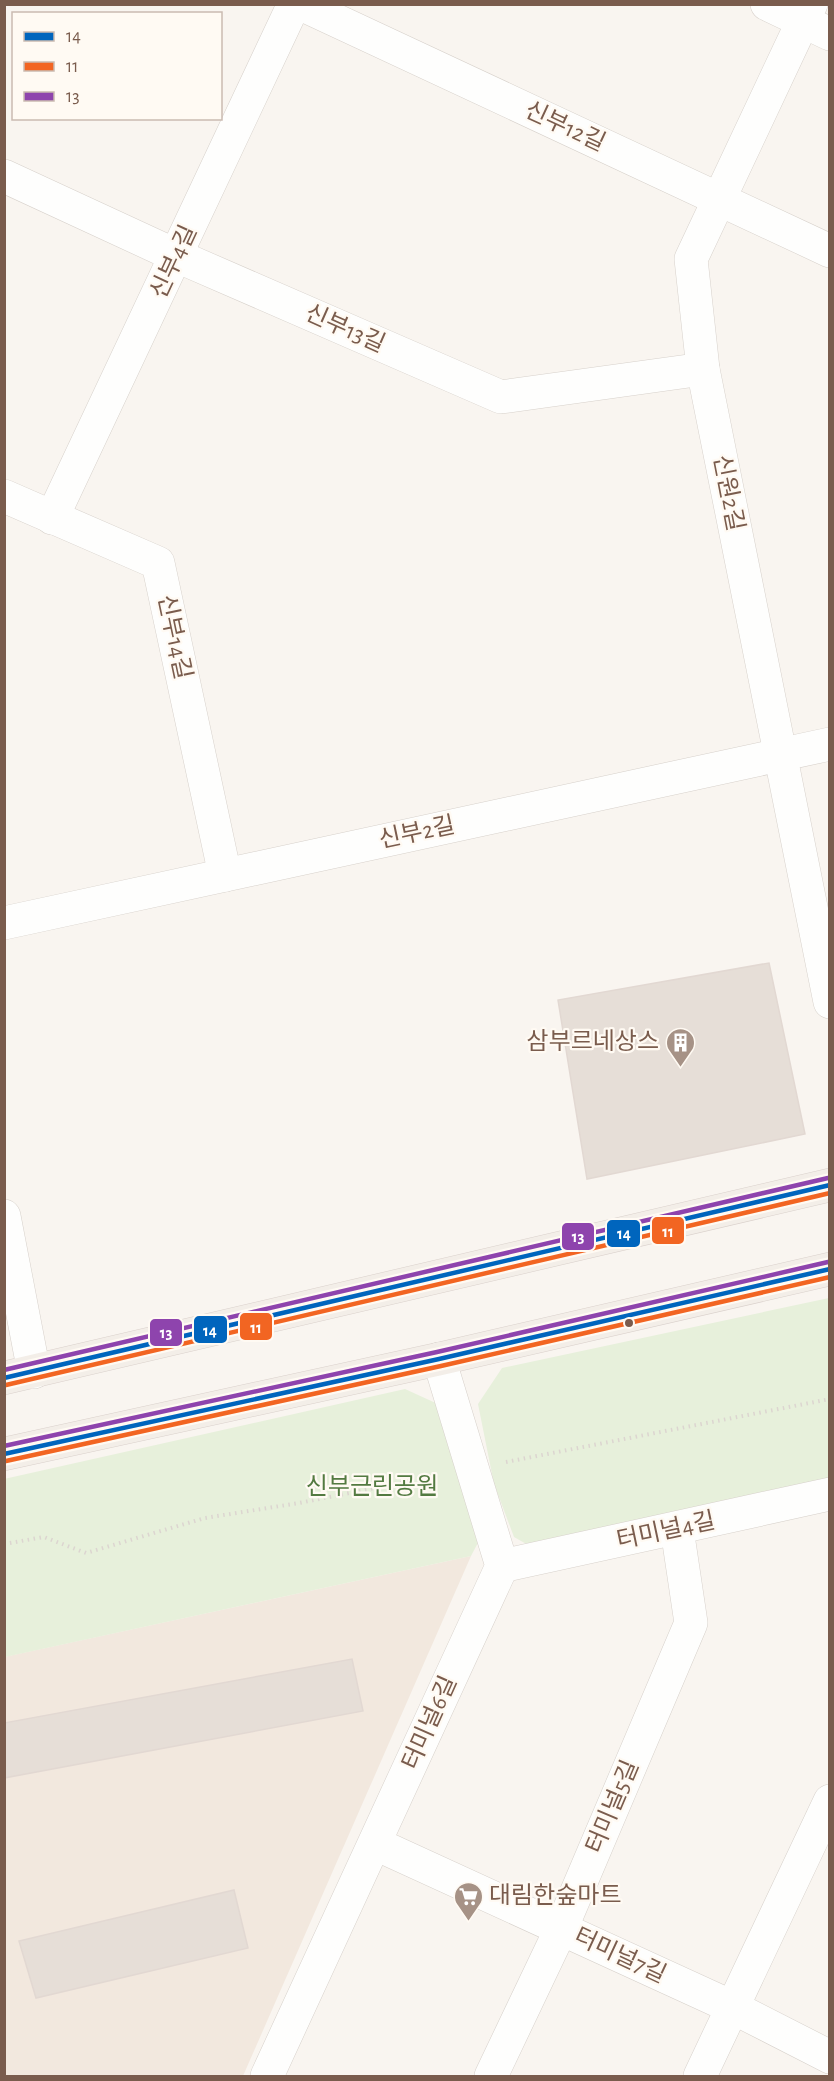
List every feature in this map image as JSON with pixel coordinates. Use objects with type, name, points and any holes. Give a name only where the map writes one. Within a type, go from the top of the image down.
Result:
[{"type":"main road","points":[[19,1375],[830,1185]]},
{"type":"main road","points":[[4,1454],[439,1359],[830,1269]]},
{"type":"street","name":"신부4길","points":[[52,518],[294,4]]},
{"type":"street","name":"신부12길","points":[[301,4],[830,250]]},
{"type":"street","points":[[767,4],[814,20]]},
{"type":"street","name":"신원2길","points":[[814,20],[718,198],[691,259],[703,369],[830,1002]]},
{"type":"street","name":"신부13길","points":[[4,176],[177,255],[501,397],[703,369]]},
{"type":"street","name":"신부14길","points":[[4,496],[158,563],[225,875]]},
{"type":"street","name":"신부2길","points":[[4,923],[830,744]]},
{"type":"street","points":[[4,1216],[19,1375]]},
{"type":"street","points":[[439,1359],[502,1566]]},
{"type":"street","name":"터미널4길","points":[[502,1566],[830,1494]]},
{"type":"street","name":"터미널5길","points":[[490,2076],[561,1929],[691,1623],[677,1529]]},
{"type":"street","name":"터미널6길","points":[[267,2076],[376,1844],[502,1566]]},
{"type":"street","points":[[700,2076],[830,1801]]},
{"type":"street","name":"터미널7길","points":[[376,1844],[732,2007],[830,2057]]},
{"type":"path","points":[[4,1544],[44,1537],[86,1553],[205,1518],[299,1503],[830,1400]]},
{"type":"shaded area","points":[[471,1556],[243,2076],[5,2076],[4,1657]]},
{"type":"green space","name":"신부근린공원","points":[[829,1298],[829,1483],[537,1550],[514,1537],[494,1484],[478,1404],[502,1368]]},
{"type":"green space","name":"신부근린공원","points":[[405,1389],[440,1405],[481,1537],[471,1556],[5,1657],[4,1479]]},
{"type":"building","name":"삼부르네상스","points":[[769,963],[805,1134],[587,1179],[558,1000]]},
{"type":"building","points":[[352,1659],[363,1711],[4,1778],[4,1723]]},
{"type":"building","points":[[234,1890],[248,1948],[36,1998],[19,1941]]},
{"type":"transit line","name":"13","points":[[4,1370],[828,1178]]},
{"type":"transit line","name":"14","points":[[4,1378],[830,1185]]},
{"type":"transit line","name":"11","points":[[6,1385],[830,1193]]},
{"type":"transit line","name":"13","points":[[4,1446],[437,1352],[828,1262]]},
{"type":"transit line","name":"14","points":[[4,1454],[439,1359],[830,1269]]},
{"type":"transit line","name":"11","points":[[6,1461],[441,1366],[830,1277]]},
{"type":"place","name":"삼부르네상스","points":[[680,1068]]},
{"type":"place","name":"대림한숲마트","points":[[468,1922]]}]
